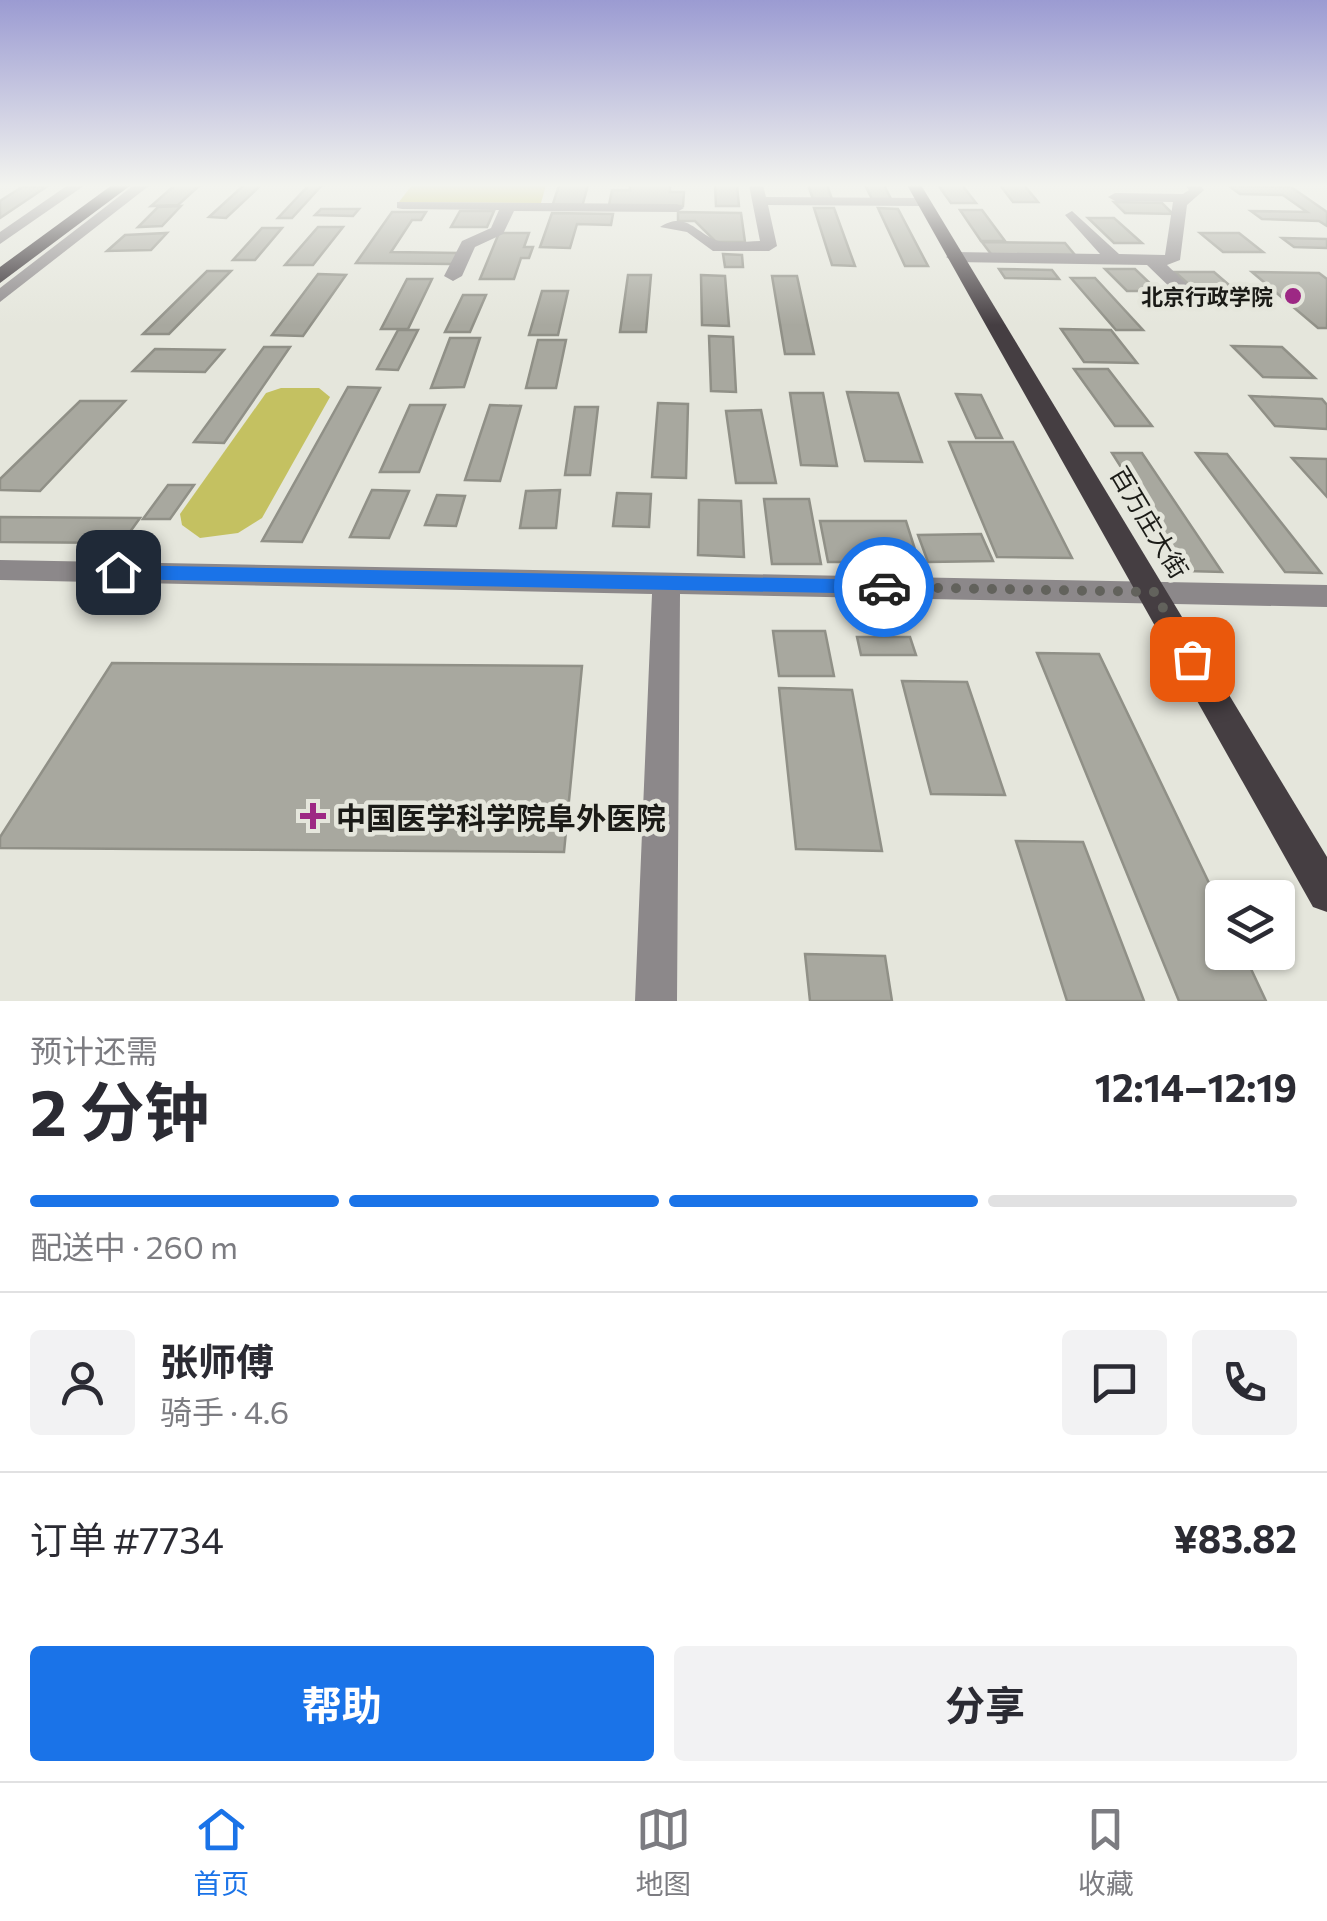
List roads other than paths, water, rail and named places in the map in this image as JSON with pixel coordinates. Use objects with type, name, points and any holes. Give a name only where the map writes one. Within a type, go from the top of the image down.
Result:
[{"type":"highway","points":[[0,277],[62,232]]},
{"type":"highway","points":[[0,255],[6,241]]},
{"type":"main road","name":"百万庄大街","points":[[940,232],[1327,893]]},
{"type":"street","points":[[0,297],[83,232]]},
{"type":"street","points":[[453,276],[468,244],[494,232]]},
{"type":"street","points":[[668,232],[668,246]]},
{"type":"street","points":[[696,232],[714,246],[769,246],[766,232]]},
{"type":"street","points":[[1088,232],[1114,259]]},
{"type":"street","points":[[954,257],[1172,260],[1176,232]]},
{"type":"street","points":[[1152,260],[1184,292]]},
{"type":"street","points":[[0,570],[1327,596]]},
{"type":"street","points":[[656,1001],[666,582]]},
{"type":"place","name":"北京行政学院","points":[[1293,296]]},
{"type":"place","name":"中国医学科学院阜外医院","points":[[313,816]]}]
